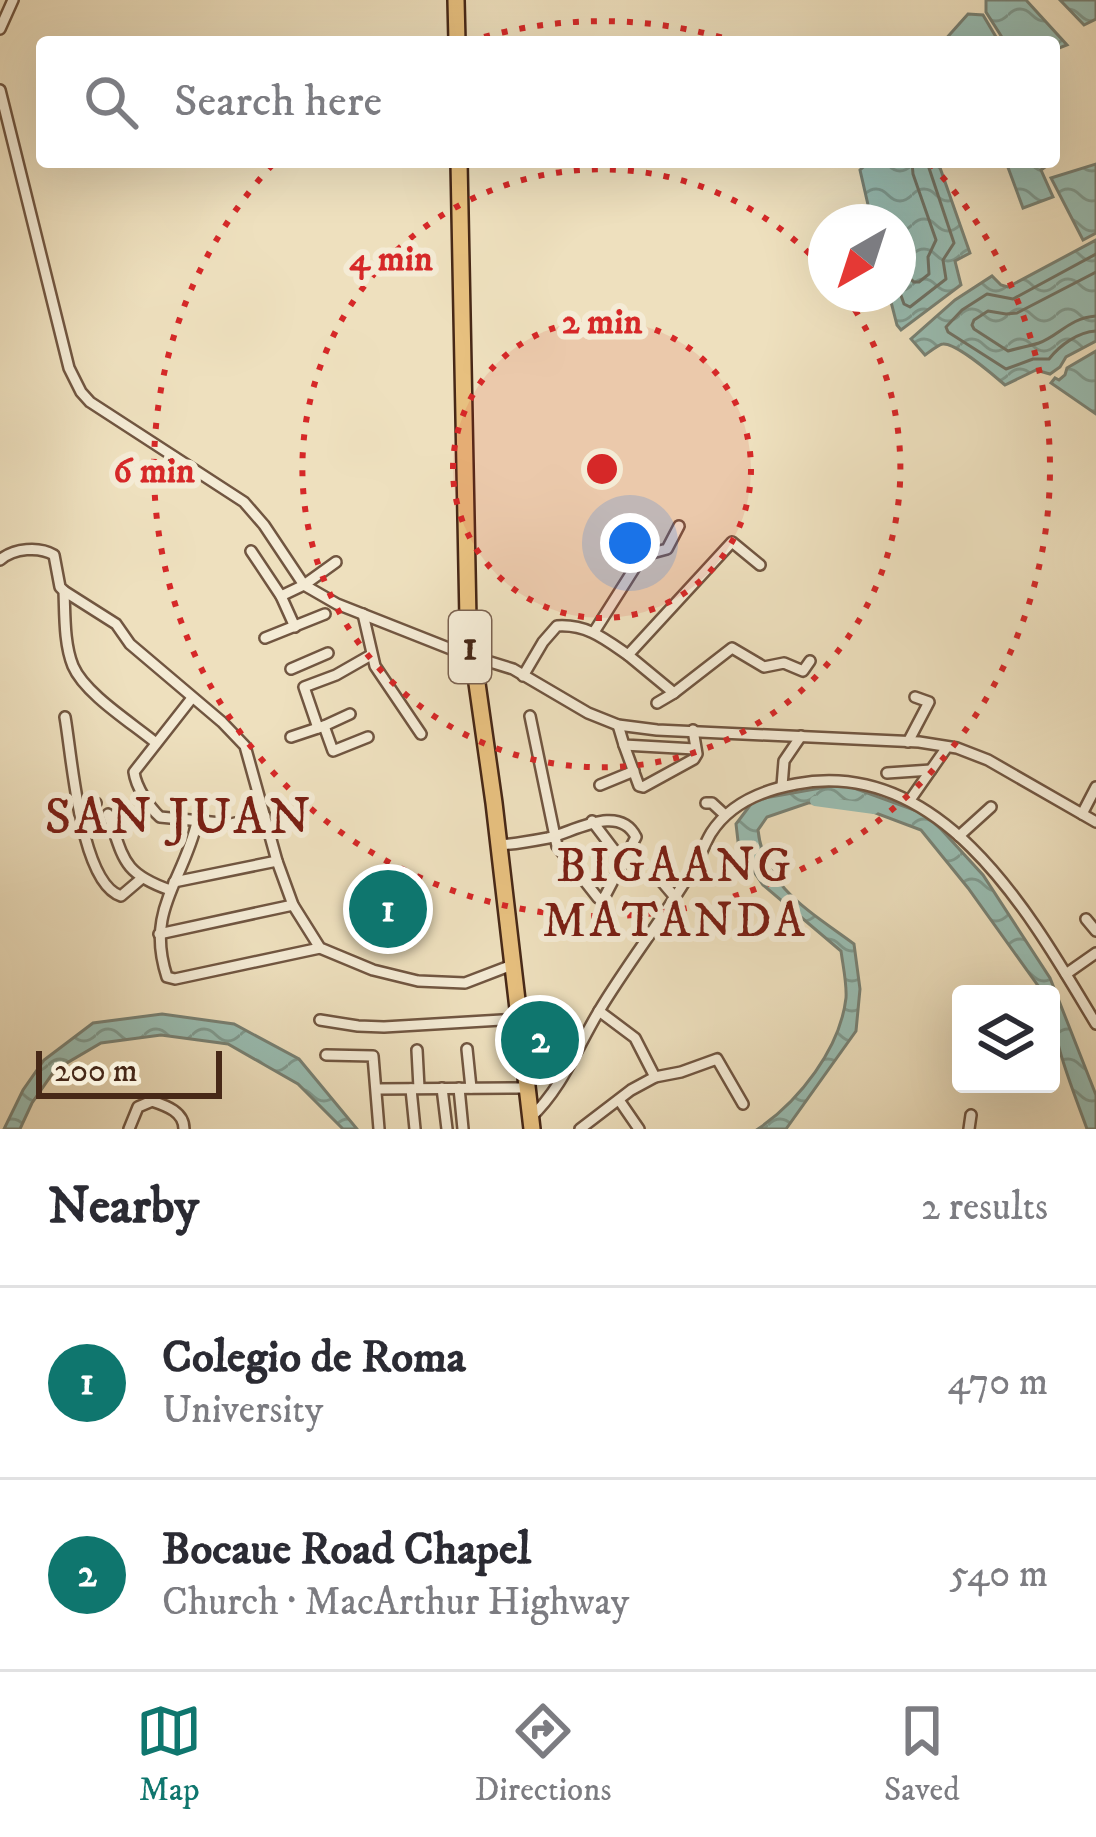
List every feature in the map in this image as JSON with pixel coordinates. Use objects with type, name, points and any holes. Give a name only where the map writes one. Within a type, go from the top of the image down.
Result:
[{"type":"highway","points":[[456,0],[457,36]]},
{"type":"highway","name":"1","points":[[459,168],[471,656],[500,845],[531,1124]]},
{"type":"street","points":[[0,29],[13,0]]},
{"type":"street","points":[[0,90],[69,368],[81,392],[244,502],[304,585],[363,614],[513,669],[618,725],[947,747],[988,760],[1096,822]]},
{"type":"street","points":[[594,632],[638,561],[668,549],[679,526]]},
{"type":"street","points":[[628,655],[732,542],[760,565]]},
{"type":"street","points":[[0,560],[30,550],[51,552],[60,587],[116,624],[130,644],[244,746],[293,905],[320,948]]},
{"type":"street","points":[[251,551],[296,627]]},
{"type":"street","points":[[281,596],[336,562]]},
{"type":"street","points":[[64,591],[74,669],[86,686],[156,743]]},
{"type":"street","points":[[265,638],[325,614]]},
{"type":"street","points":[[363,614],[380,675],[421,734]]},
{"type":"street","points":[[524,676],[553,628],[575,625],[628,655],[674,693]]},
{"type":"street","points":[[657,703],[732,648],[764,667],[784,663],[803,670],[810,661]]},
{"type":"street","points":[[291,669],[327,650],[335,675]]},
{"type":"street","points":[[368,737],[333,751],[304,687],[371,655]]},
{"type":"street","points":[[908,742],[929,702],[915,697]]},
{"type":"street","points":[[192,698],[137,767],[136,782],[160,817],[231,824],[265,816]]},
{"type":"street","points":[[291,736],[350,714]]},
{"type":"street","points":[[500,845],[553,837],[592,821],[634,830],[635,843],[600,899],[553,837],[530,716]]},
{"type":"street","points":[[65,717],[86,843],[104,883],[121,896],[141,879]]},
{"type":"street","points":[[618,725],[643,787],[694,759],[693,730]]},
{"type":"street","points":[[782,786],[784,761],[801,736]]},
{"type":"street","points":[[624,745],[694,748]]},
{"type":"street","points":[[910,800],[947,747]]},
{"type":"street","points":[[887,773],[931,770]]},
{"type":"street","points":[[601,785],[634,772]]},
{"type":"street","points":[[531,1124],[712,831],[725,815],[754,795],[782,786],[833,778],[853,782],[910,800],[940,818],[1014,897],[1096,1024]]},
{"type":"street","points":[[1082,814],[1096,787]]},
{"type":"street","points":[[80,813],[96,802]]},
{"type":"street","points":[[706,803],[725,815]]},
{"type":"street","points":[[959,836],[991,807]]},
{"type":"street","points":[[108,814],[127,864],[141,879],[172,886],[277,861]]},
{"type":"street","points":[[592,821],[625,863]]},
{"type":"street","points":[[197,822],[159,934],[165,974],[172,980],[320,948],[373,970],[418,981],[465,983],[512,965]]},
{"type":"street","points":[[657,876],[674,896]]},
{"type":"street","points":[[159,934],[293,905]]},
{"type":"street","points":[[1085,919],[1096,932]]},
{"type":"street","points":[[1066,974],[1096,953]]},
{"type":"street","points":[[599,1011],[635,1038],[655,1077]]},
{"type":"street","points":[[320,1020],[384,1027],[519,1019]]},
{"type":"street","points":[[463,1129],[467,1049]]},
{"type":"street","points":[[415,1129],[417,1050]]},
{"type":"street","points":[[326,1055],[373,1056],[380,1129]]},
{"type":"street","points":[[580,1129],[655,1077],[717,1058],[743,1104]]},
{"type":"street","points":[[442,1088],[447,1129]]},
{"type":"street","points":[[378,1089],[526,1088]]},
{"type":"street","points":[[619,1100],[639,1129]]},
{"type":"street","points":[[129,1129],[138,1107],[152,1101],[178,1113],[184,1129]]},
{"type":"street","points":[[969,1129],[971,1115]]},
{"type":"water","points":[[986,0],[1026,0],[1059,36],[1001,36],[986,12]]},
{"type":"water","points":[[1060,0],[1096,0],[1096,19],[1084,25]]},
{"type":"water","points":[[968,14],[983,15],[995,36],[948,36]]},
{"type":"water","points":[[1096,164],[1096,233],[1083,240],[1051,178]]},
{"type":"water","points":[[862,168],[940,168],[970,253],[955,261],[961,285],[901,330],[894,312],[916,312],[916,204],[868,204]]},
{"type":"water","points":[[1008,168],[1044,168],[1053,197],[1023,208]]},
{"type":"water","points":[[1096,240],[1096,341],[1066,357],[1050,374],[1036,370],[1005,385],[949,345],[925,355],[911,339],[955,300],[992,276],[1008,287]]},
{"type":"water","points":[[1096,351],[1096,414],[1051,383]]},
{"type":"water","points":[[843,784],[928,815],[983,875],[1053,985],[1038,985],[921,830],[844,801],[808,803],[767,817],[758,830],[769,867],[806,909],[854,944],[860,989],[856,1031],[786,1129],[758,1129],[815,1072],[842,1017],[846,987],[841,951],[763,885],[739,850],[736,824],[754,800]]},
{"type":"water","points":[[1060,1003],[1096,1095],[1096,1129],[1087,1129],[1060,1047]]},
{"type":"water","points":[[162,1014],[234,1024],[299,1059],[357,1129],[343,1129],[298,1084],[228,1044],[161,1035],[101,1043],[55,1070],[20,1129],[4,1129],[44,1060],[93,1023]]},
{"type":"waterway","points":[[815,801],[874,809]]},
{"type":"place","name":"Colegio de Roma","points":[[388,909]]},
{"type":"place","name":"Bocaue Road Chapel","points":[[540,1040]]},
{"type":"district","name":"SAN JUAN","points":[[179,818]]},
{"type":"district","name":"BIGAANG MATANDA","points":[[675,894]]}]
